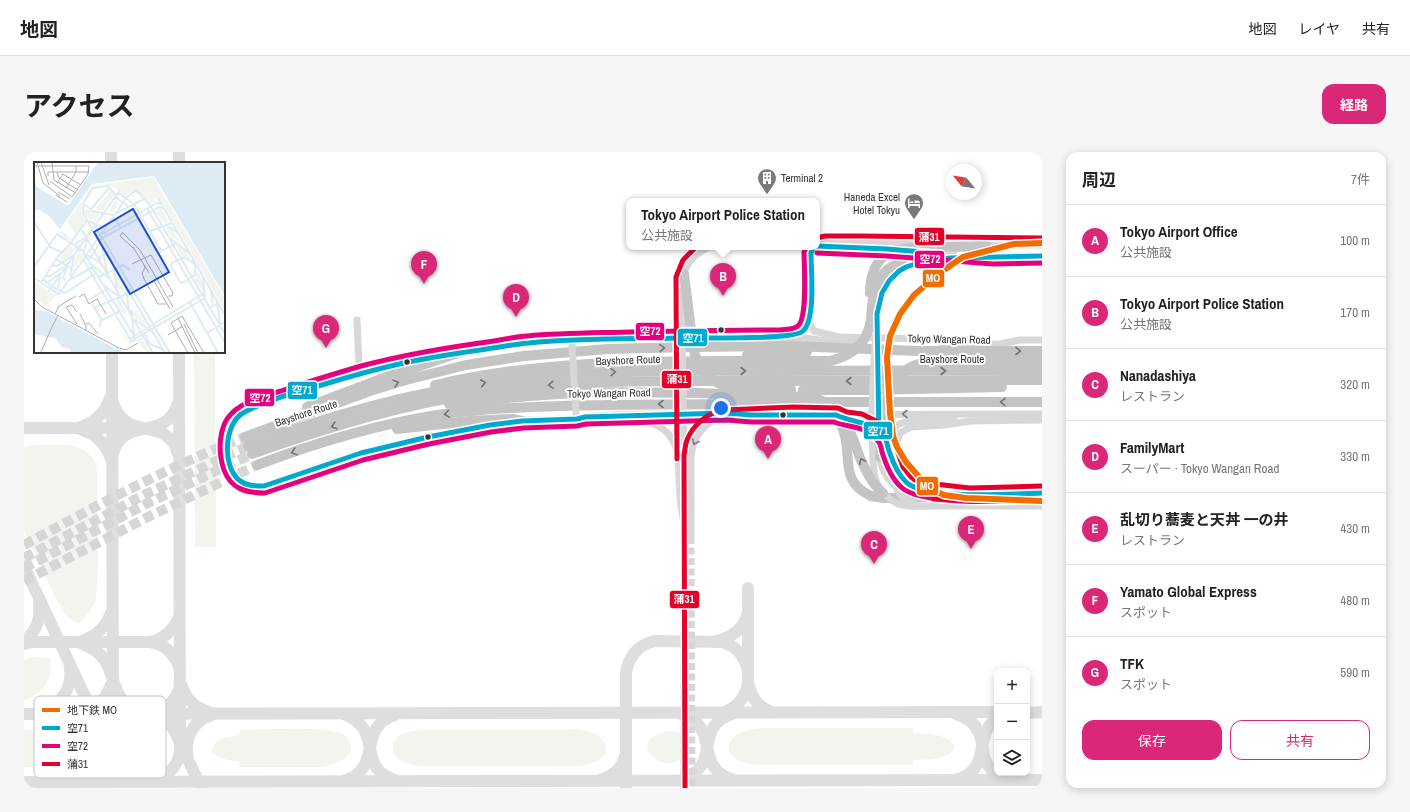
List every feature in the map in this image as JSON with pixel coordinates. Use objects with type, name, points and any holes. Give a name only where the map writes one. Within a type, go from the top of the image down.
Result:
[{"type":"highway","points":[[609,362],[830,361],[838,359],[852,353],[860,346],[874,323],[870,292],[872,275],[876,265],[885,255],[903,248],[970,248],[986,246]]},
{"type":"highway","points":[[871,305],[876,285],[883,275],[891,268],[900,262],[909,260],[935,260]]},
{"type":"highway","points":[[684,274],[686,330],[700,367],[708,377],[720,385],[741,389],[803,390],[955,389],[1042,385]]},
{"type":"highway","name":"Tokyo Wangan Road","points":[[250,443],[370,390],[466,365],[524,356],[638,348],[792,346],[926,351],[1042,351]]},
{"type":"highway","points":[[349,412],[373,400],[473,376],[519,370],[609,362],[642,357],[770,355],[839,348]]},
{"type":"highway","points":[[250,443],[265,426],[322,401],[461,352]]},
{"type":"highway","points":[[880,457],[886,403],[890,389],[897,377],[907,369],[925,363],[1042,361]]},
{"type":"highway","name":"Bayshore Route","points":[[250,443],[349,412],[454,388],[498,381],[575,374],[679,371],[1042,370]]},
{"type":"highway","name":"Bayshore Route","points":[[250,443],[326,429],[399,408],[475,394],[527,387],[583,383],[679,380],[1042,380]]},
{"type":"highway","points":[[598,392],[640,397],[702,396],[783,402]]},
{"type":"highway","points":[[372,416],[400,414],[451,404],[507,398],[598,392],[700,393],[772,397],[818,403],[835,414],[844,430],[848,466],[852,479],[860,490],[871,496],[884,498],[940,497]]},
{"type":"highway","points":[[772,397],[813,397],[835,408],[845,421],[872,481],[883,493]]},
{"type":"highway","name":"Tokyo Wangan Road","points":[[257,465],[362,431],[416,419],[487,410],[587,405],[767,404],[783,402],[1042,402]]},
{"type":"highway","points":[[318,444],[395,429],[437,424],[505,420],[522,421]]},
{"type":"street","points":[[820,245],[825,243],[859,243],[986,246],[1042,245]]},
{"type":"street","points":[[820,246],[887,249],[994,257]]},
{"type":"street","points":[[684,274],[693,258],[703,250]]},
{"type":"street","points":[[813,250],[811,253],[811,299],[809,323],[814,331],[845,338],[921,340],[1000,340],[1018,336],[1042,336]]},
{"type":"street","points":[[1042,256],[935,260],[905,267],[892,276],[882,292],[874,323],[873,375],[873,465],[875,478],[883,493],[890,500],[898,504],[911,506],[1042,506]]},
{"type":"street","points":[[349,377],[359,366],[357,320]]},
{"type":"street","points":[[780,338],[800,333],[809,323]]},
{"type":"street","points":[[874,323],[879,446],[881,463],[887,477],[900,490],[914,494],[940,497],[1042,494]]},
{"type":"street","points":[[684,522],[686,330]]},
{"type":"street","points":[[751,415],[727,413],[577,415],[522,421],[449,432],[396,445],[335,462],[264,486],[252,486],[236,478],[229,464],[228,435],[231,426],[240,415],[248,410],[349,377],[422,359],[461,352],[525,344],[671,338],[807,338],[859,344],[923,347],[965,344],[1000,344],[1020,340],[1042,340]]},
{"type":"street","points":[[573,343],[577,415],[585,421],[646,421],[658,426],[666,432],[675,446],[678,458],[680,510],[688,537],[691,456],[693,443],[702,429],[718,418],[751,415],[807,414],[836,416],[887,414],[1042,414]]},
{"type":"street","points":[[359,366],[369,372]]},
{"type":"street","points":[[836,416],[860,421],[877,429],[886,439],[897,471],[901,477],[912,486],[925,490],[970,495]]},
{"type":"street","points":[[891,457],[890,438],[900,423],[914,420],[1042,420]]},
{"type":"street","points":[[934,506],[912,503],[903,499],[898,492],[895,480],[896,444],[900,433],[911,427],[944,425],[971,421]]},
{"type":"shaded area","points":[[194,353],[215,353],[216,547],[195,547]]},
{"type":"shaded area","points":[[60,444],[77,447],[92,457],[97,465],[98,564],[96,599],[87,615],[78,624],[69,618],[58,603],[24,530],[24,447],[32,445]]},
{"type":"shaded area","points":[[34,657],[50,658],[50,672],[46,684],[42,689],[24,700],[24,660]]},
{"type":"shaded area","points":[[913,728],[913,733],[930,734],[943,737],[952,742],[955,747],[952,752],[942,757],[913,760],[913,765],[756,765],[742,762],[731,754],[729,745],[731,740],[736,735],[753,729]]},
{"type":"shaded area","points":[[310,729],[336,732],[348,738],[351,751],[344,759],[324,767],[240,767],[239,761],[227,760],[212,753],[212,748],[214,744],[222,739],[240,735],[240,730]]},
{"type":"shaded area","points":[[576,729],[593,733],[602,739],[606,745],[606,749],[600,759],[582,766],[420,766],[408,764],[400,760],[394,753],[393,749],[393,745],[398,737],[404,733],[418,730]]},
{"type":"shaded area","points":[[24,730],[34,730],[34,767],[24,767]]},
{"type":"shaded area","points":[[667,731],[681,734],[688,743],[686,754],[670,763],[661,762],[655,759],[647,747],[648,743],[653,737]]},
{"type":"taxiway","points":[[111,152],[111,162]]},
{"type":"taxiway","points":[[179,152],[179,162]]},
{"type":"taxiway","points":[[112,353],[113,696]]},
{"type":"taxiway","points":[[166,775],[176,764],[180,749],[179,353]]},
{"type":"taxiway","points":[[81,427],[95,420],[103,412],[110,398]]},
{"type":"taxiway","points":[[113,403],[119,415],[128,423],[165,435],[173,442],[178,454]]},
{"type":"taxiway","points":[[113,453],[119,441],[127,434],[165,422],[172,415],[178,403]]},
{"type":"taxiway","points":[[24,428],[146,428]]},
{"type":"taxiway","points":[[82,430],[96,437],[106,449],[111,459]]},
{"type":"taxiway","points":[[24,566],[85,696]]},
{"type":"taxiway","points":[[748,588],[748,681],[753,696],[759,704],[772,712]]},
{"type":"taxiway","points":[[24,641],[32,634],[37,625],[39,604]]},
{"type":"taxiway","points":[[82,641],[100,630],[106,623],[111,613]]},
{"type":"taxiway","points":[[716,641],[735,633],[745,621],[747,616]]},
{"type":"taxiway","points":[[24,644],[32,642],[151,642],[168,633],[179,617]]},
{"type":"taxiway","points":[[626,788],[626,674],[631,657],[638,649],[654,641],[722,642],[732,646],[739,652],[748,670]]},
{"type":"taxiway","points":[[149,642],[164,647],[168,650],[174,657],[179,667]]},
{"type":"taxiway","points":[[82,644],[95,650],[104,659],[120,696]]},
{"type":"taxiway","points":[[63,696],[69,682],[70,668]]},
{"type":"taxiway","points":[[724,712],[740,701],[743,697],[748,682]]},
{"type":"taxiway","points":[[104,696],[111,685]]},
{"type":"taxiway","points":[[182,686],[186,695],[195,705],[209,712]]},
{"type":"taxiway","points":[[166,707],[176,696],[180,687]]},
{"type":"taxiway","points":[[166,714],[994,712]]},
{"type":"taxiway","points":[[1030,713],[1042,712]]},
{"type":"taxiway","points":[[24,714],[34,714]]},
{"type":"taxiway","points":[[344,714],[356,721],[364,729],[376,767],[383,774],[395,780]]},
{"type":"taxiway","points":[[682,714],[694,720],[701,728],[713,766],[721,774],[733,780]]},
{"type":"taxiway","points":[[683,779],[695,773],[702,765],[713,727],[720,720],[732,714]]},
{"type":"taxiway","points":[[956,714],[972,722],[978,731],[982,742],[984,757],[989,767],[999,776],[1008,779]]},
{"type":"taxiway","points":[[188,759],[187,745],[191,732],[199,722],[212,715]]},
{"type":"taxiway","points":[[344,781],[356,775],[363,767],[376,729],[383,721],[395,715]]},
{"type":"taxiway","points":[[166,721],[175,732],[179,741]]},
{"type":"taxiway","points":[[958,779],[968,774],[975,768],[979,760],[986,733],[994,721]]},
{"type":"taxiway","points":[[185,753],[201,787]]},
{"type":"taxiway","points":[[600,780],[617,771],[626,754]]},
{"type":"taxiway","points":[[83,780],[87,778]]},
{"type":"taxiway","points":[[132,778],[137,780]]},
{"type":"taxiway","points":[[155,780],[160,778]]},
{"type":"taxiway","points":[[24,782],[1042,780]]},
{"type":"tunnel","points":[[24,545],[160,474],[245,437]]},
{"type":"tunnel","points":[[24,558],[142,496],[248,446]]},
{"type":"tunnel","points":[[24,568],[146,504],[252,454]]},
{"type":"tunnel","points":[[24,581],[150,516],[257,465]]},
{"type":"tunnel","points":[[684,537],[684,788]]},
{"type":"tunnel","points":[[691,537],[692,788]]},
{"type":"metro line","name":"MO","points":[[1042,243],[1014,244],[963,257],[941,272],[914,295],[900,314],[890,336],[887,357],[890,413],[893,436],[897,447],[906,462],[929,488],[944,495],[966,498],[1042,501]]},
{"type":"transit line","name":"蒲31","points":[[820,237],[859,236],[1042,238]]},
{"type":"transit line","name":"空71","points":[[820,246],[935,253]]},
{"type":"transit line","name":"蒲31","points":[[677,459],[676,277],[683,260],[693,250]]},
{"type":"transit line","name":"空72","points":[[805,250],[805,291],[803,313],[801,321],[798,326],[794,328],[780,330],[628,332],[527,336],[439,349],[377,362],[331,375],[242,405],[227,418],[222,432],[220,448],[224,470],[231,482],[240,489],[265,493],[363,460],[429,444],[491,432],[523,428],[577,426],[586,424],[727,420],[751,422],[834,422],[864,430],[875,438],[880,443],[887,466],[894,480],[901,487],[912,493],[928,498],[947,500],[990,502],[1042,500]]},
{"type":"transit line","name":"空71","points":[[812,250],[811,253],[812,294],[810,316],[803,331],[795,334],[743,338],[547,341],[518,344],[399,364],[283,396],[243,413],[237,418],[229,435],[228,456],[230,465],[234,474],[242,482],[251,485],[264,486],[361,453],[428,437],[490,425],[522,421],[577,419],[585,417],[727,413],[751,415],[836,415],[866,424],[883,435],[898,473],[907,483],[918,488],[933,492],[972,495],[1042,493]]},
{"type":"transit line","name":"空72","points":[[817,253],[887,256],[993,264],[1042,263]]},
{"type":"transit line","name":"空71","points":[[879,439],[877,314],[882,293],[889,281],[899,271],[906,267],[927,260],[1042,256]]},
{"type":"transit line","name":"蒲31","points":[[685,788],[684,455],[686,442],[697,424],[712,413],[724,410],[794,407],[838,408],[847,412],[862,414],[882,424],[892,436],[903,467],[915,480],[926,483],[970,488],[1042,486]]},
{"type":"transit line","name":"蒲31","points":[[934,499],[969,499]]},
{"type":"place","name":"Terminal 2","points":[[767,195]]},
{"type":"place","name":"Haneda Excel Hotel Tokyu","points":[[914,220]]},
{"type":"place","name":"Yamato Global Express","points":[[424,284]]},
{"type":"place","name":"Tokyo Airport Police Station","points":[[723,296]]},
{"type":"place","name":"FamilyMart","points":[[516,317]]},
{"type":"place","name":"TFK","points":[[326,348]]},
{"type":"place","name":"Tokyo Airport Office","points":[[768,459]]},
{"type":"place","name":"乱切り蕎麦と天丼 一の井","points":[[971,549]]},
{"type":"place","name":"Nanadashiya","points":[[874,564]]}]
